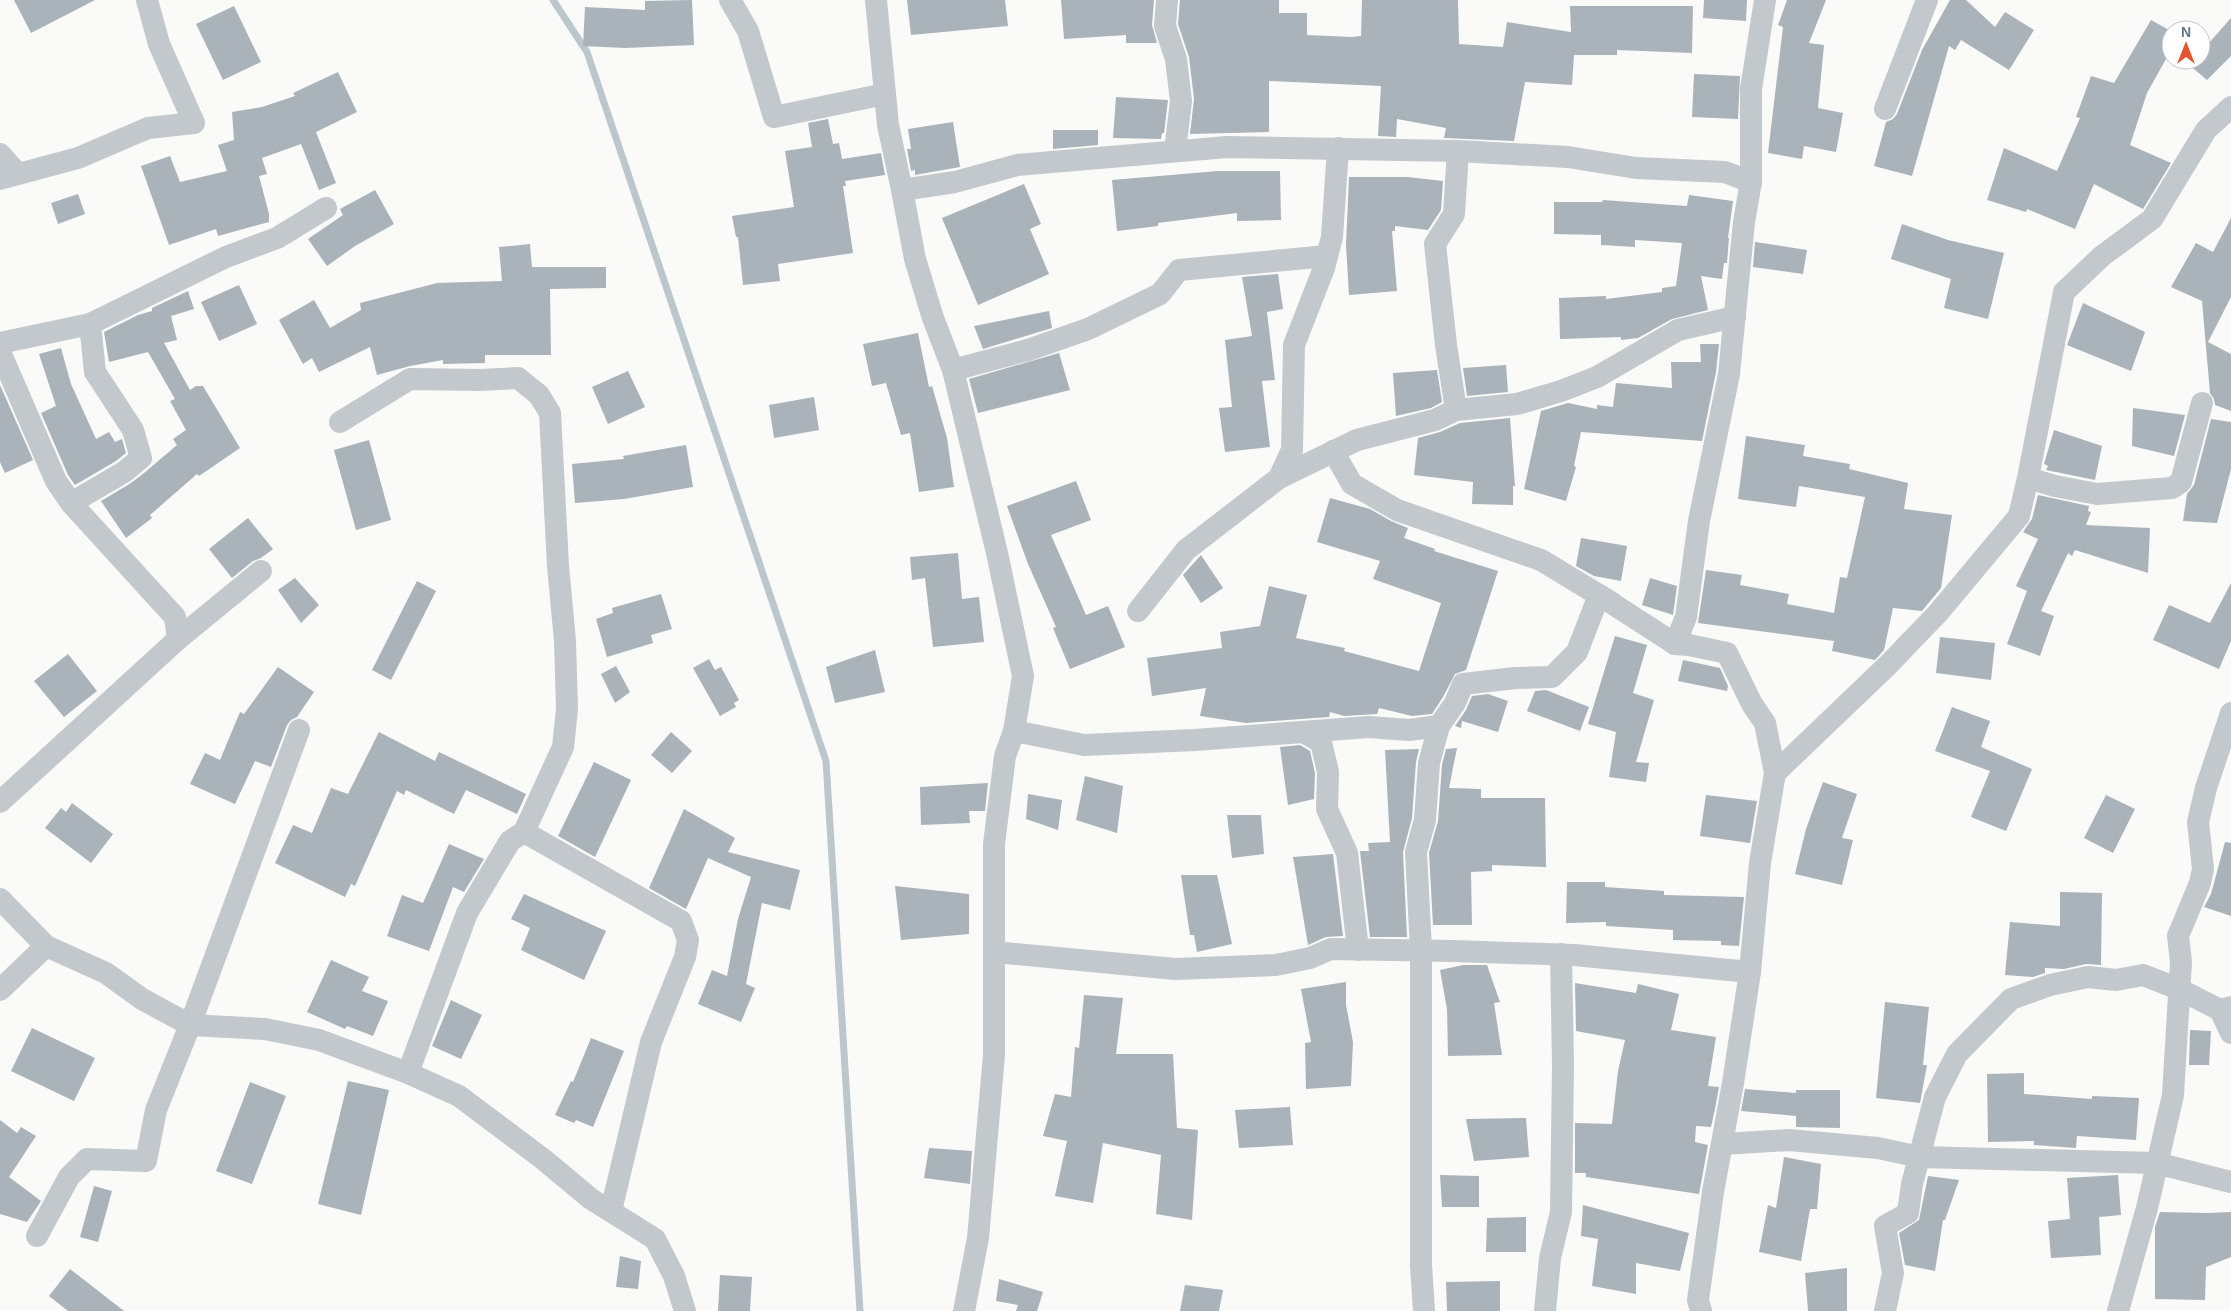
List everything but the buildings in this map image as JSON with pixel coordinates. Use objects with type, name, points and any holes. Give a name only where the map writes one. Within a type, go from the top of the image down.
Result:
[{"type":"street","points":[[0,154],[9,177],[78,158],[148,128],[194,123],[159,44],[147,0]]},
{"type":"street","points":[[730,0],[748,31],[774,117],[885,94]]},
{"type":"street","points":[[876,0],[888,125],[915,259],[953,370],[997,553],[1023,676],[1014,731],[1005,756],[994,844],[994,1055],[978,1238],[964,1311]]},
{"type":"street","points":[[1167,0],[1165,26],[1176,59],[1181,101],[1175,151]]},
{"type":"street","points":[[1675,644],[1686,617],[1699,521],[1729,374],[1744,222],[1751,182],[1751,89],[1765,0]]},
{"type":"street","points":[[1885,108],[1928,0]]},
{"type":"street","points":[[1775,773],[1888,665],[1938,613],[2019,516],[2064,292],[2102,256],[2152,219],[2206,130],[2231,107]]},
{"type":"street","points":[[902,190],[955,182],[1017,164],[1227,147],[1458,151],[1568,157],[1636,168],[1725,172],[1751,182]]},
{"type":"street","points":[[1279,478],[1292,450],[1294,346],[1327,256],[1332,237],[1338,148]]},
{"type":"street","points":[[1456,410],[1446,345],[1435,244],[1454,214],[1458,151]]},
{"type":"street","points":[[0,344],[90,324],[226,257],[277,238],[326,208]]},
{"type":"street","points":[[953,370],[1028,350],[1088,329],[1160,294],[1179,270],[1327,256]]},
{"type":"street","points":[[1138,611],[1186,550],[1279,478],[1357,440],[1435,420],[1456,410],[1517,404],[1561,391],[1597,377],[1678,330],[1735,317]]},
{"type":"street","points":[[71,504],[124,472],[141,458],[133,430],[94,372],[90,324]]},
{"type":"street","points":[[0,352],[56,481],[71,504],[175,616],[178,639]]},
{"type":"street","points":[[340,422],[410,379],[481,380],[518,378],[539,395],[550,413],[558,566],[565,641],[567,709],[563,747],[524,832],[510,841],[467,913],[408,1073]]},
{"type":"street","points":[[2028,478],[2055,486],[2097,494],[2172,488],[2181,482],[2202,403]]},
{"type":"street","points":[[1333,452],[1352,484],[1397,510],[1541,560],[1631,614],[1675,644],[1727,653],[1752,704],[1765,722],[1775,773],[1760,863],[1750,972],[1723,1144],[1713,1192],[1698,1300],[1701,1311]]},
{"type":"street","points":[[0,802],[178,639],[260,571]]},
{"type":"street","points":[[1424,1311],[1421,1265],[1422,950],[1416,852],[1425,820],[1429,763],[1439,726],[1455,703],[1463,684],[1515,678],[1552,677],[1577,652],[1599,595]]},
{"type":"street","points":[[2118,1311],[2173,1095],[2181,962],[2178,936],[2200,883],[2203,869],[2198,822],[2206,788],[2231,713]]},
{"type":"street","points":[[1014,731],[1084,745],[1195,740],[1369,727],[1409,730],[1439,726]]},
{"type":"street","points":[[37,1236],[69,1176],[87,1160],[146,1161],[156,1110],[190,1025],[299,730]]},
{"type":"street","points":[[1303,732],[1321,742],[1328,772],[1327,809],[1347,854],[1358,950]]},
{"type":"street","points":[[524,832],[680,921],[688,940],[684,957],[651,1042],[611,1211]]},
{"type":"street","points":[[0,899],[46,946],[106,973],[142,999],[190,1025],[265,1029],[319,1040],[408,1073],[459,1096],[544,1159],[591,1199],[655,1239],[674,1276],[685,1311]]},
{"type":"street","points":[[0,990],[46,946]]},
{"type":"street","points":[[994,952],[1175,969],[1276,965],[1310,958],[1331,949],[1422,950],[1561,954],[1623,958],[1750,972]]},
{"type":"street","points":[[1546,1311],[1550,1258],[1561,1212],[1563,1065],[1561,954]]},
{"type":"street","points":[[1885,1311],[1893,1273],[1886,1226],[1908,1213],[1912,1184],[1935,1097],[1957,1054],[2012,999],[2050,985],[2088,977],[2116,980],[2143,975],[2225,1008],[2231,1033]]},
{"type":"street","points":[[1723,1144],[1789,1140],[1878,1148],[1920,1157],[2156,1164],[2231,1182]]},
{"type":"waterway","points":[[553,0],[587,52],[826,761],[860,1311]]}]
